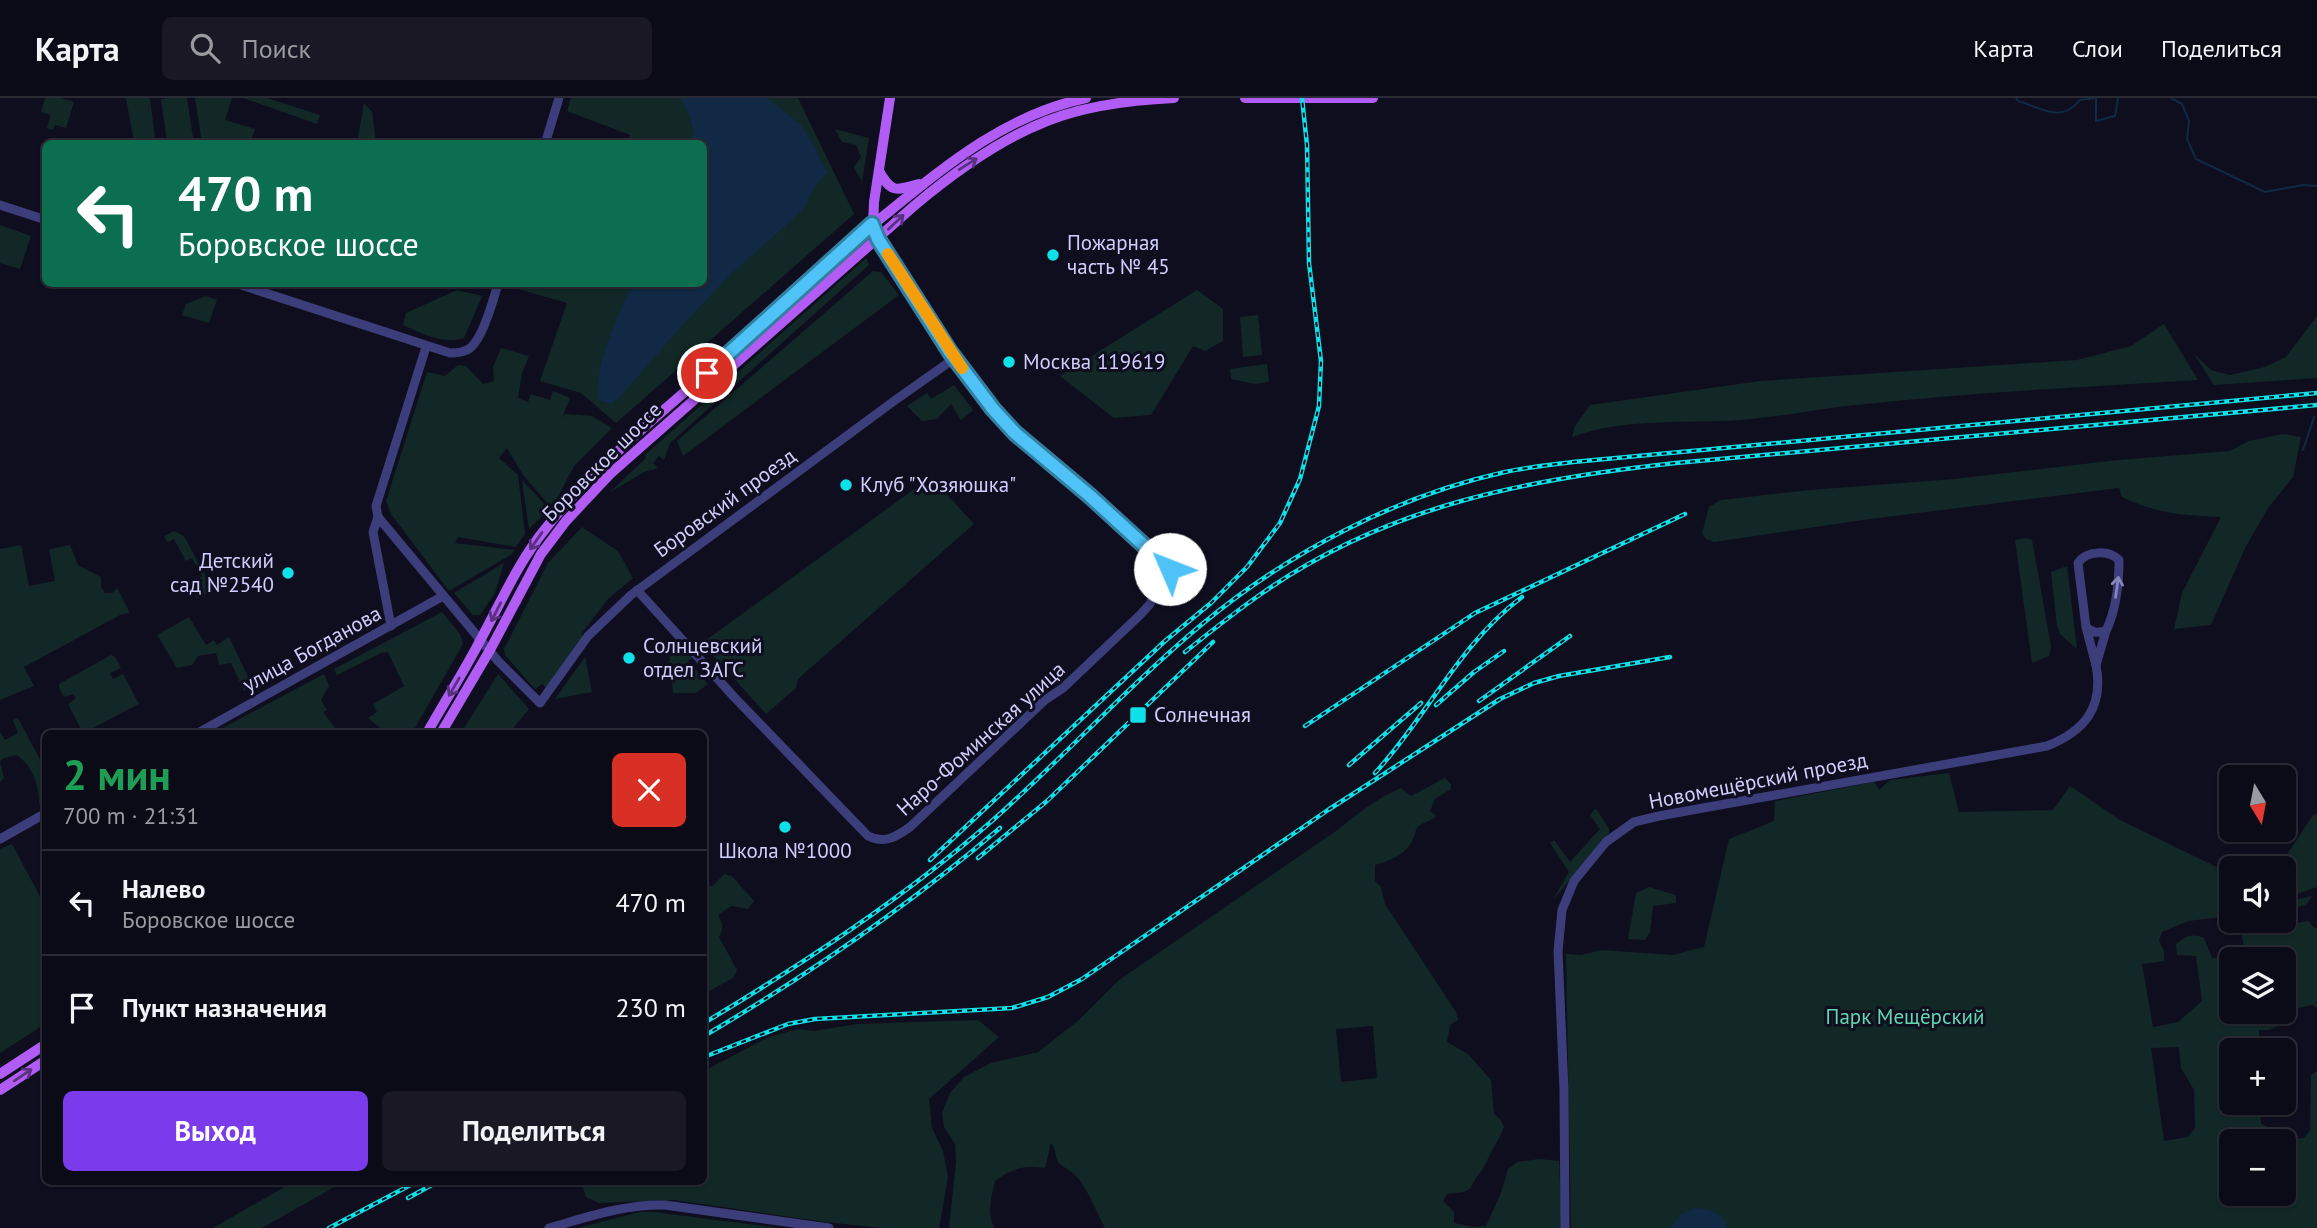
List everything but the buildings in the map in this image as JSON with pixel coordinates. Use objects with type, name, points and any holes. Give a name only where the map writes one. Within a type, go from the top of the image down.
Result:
[{"type":"main road","points":[[878,239],[872,224],[890,98]]},
{"type":"main road","name":"Боровское шоссе","points":[[428,730],[481,640],[524,558],[553,519],[606,464],[872,224],[955,158],[1006,127],[1047,109],[1086,98]]},
{"type":"main road","name":"Боровское шоссе","points":[[443,730],[490,650],[537,560],[570,516],[610,474],[947,179],[990,151],[1045,122],[1092,108],[1174,98]]},
{"type":"main road","points":[[1245,98],[1373,98]]},
{"type":"main road","points":[[879,171],[892,188],[901,189],[922,184]]},
{"type":"main road","points":[[0,1074],[42,1047]]},
{"type":"main road","points":[[0,1090],[42,1063]]},
{"type":"street","points":[[545,140],[559,98]]},
{"type":"street","points":[[0,205],[42,219]]},
{"type":"street","points":[[878,239],[984,398],[1015,433],[1156,560],[1167,563],[1170,569],[1167,575],[1160,578],[1153,574],[1156,560]]},
{"type":"street","points":[[247,287],[450,353],[461,353],[473,346],[497,287]]},
{"type":"street","points":[[391,626],[373,532],[378,517],[376,506],[426,346]]},
{"type":"street","name":"Боровский проезд","points":[[490,650],[540,703],[589,636],[637,590],[956,358]]},
{"type":"street","points":[[378,517],[490,650]]},
{"type":"street","points":[[376,546],[380,538],[393,535]]},
{"type":"street","points":[[2089,554],[2111,554],[2119,560],[2114,610],[2095,666],[2086,627],[2078,563],[2089,554]]},
{"type":"street","name":"Наро-Фоминская улица","points":[[637,590],[735,698],[869,836],[878,841],[897,837],[910,828],[1045,700],[1063,688],[1150,604],[1160,578]]},
{"type":"street","name":"улица Богданова","points":[[203,730],[443,596]]},
{"type":"street","points":[[2086,627],[2099,633],[2106,631]]},
{"type":"street","name":"Новомещёрский проезд","points":[[1565,1228],[1564,1090],[1558,951],[1560,922],[1566,897],[1574,881],[1606,842],[1634,822],[1658,816],[2047,746],[2074,732],[2090,715],[2098,693],[2095,666]]},
{"type":"street","points":[[0,839],[42,815]]},
{"type":"street","points":[[549,1228],[640,1205],[666,1205],[830,1228]]},
{"type":"green space","points":[[45,98],[61,98],[74,102],[66,128],[55,125],[53,130],[47,128],[51,115],[41,112]]},
{"type":"green space","points":[[126,98],[150,98],[155,139],[133,140]]},
{"type":"green space","points":[[187,98],[193,138],[167,140],[161,99]]},
{"type":"green space","points":[[195,98],[232,98],[225,120],[255,129],[251,140],[202,140]]},
{"type":"green space","points":[[243,98],[267,98],[320,115],[317,124]]},
{"type":"green space","points":[[571,98],[798,98],[854,214],[616,423],[581,393],[540,381],[567,303],[511,287],[707,287],[707,140],[628,140],[630,135],[567,111]]},
{"type":"green space","points":[[364,103],[372,112],[376,140],[358,140]]},
{"type":"green space","points":[[835,129],[869,138],[862,182],[854,167],[861,157],[856,145],[842,142]]},
{"type":"green space","points":[[0,225],[31,236],[20,269],[0,263]]},
{"type":"green space","points":[[866,258],[869,265],[670,443],[664,460],[659,456],[653,463],[658,468],[644,472],[609,493],[646,458],[645,455]]},
{"type":"green space","points":[[873,271],[881,272],[899,295],[683,456],[677,441]]},
{"type":"green space","points":[[457,290],[482,296],[464,338],[441,339],[403,325],[406,313]]},
{"type":"green space","points":[[1197,290],[1223,309],[1223,341],[1205,351],[1193,346],[1151,415],[1114,418],[1060,376]]},
{"type":"green space","points":[[206,296],[217,300],[209,323],[182,315],[186,304]]},
{"type":"green space","points":[[1258,315],[1262,355],[1243,357],[1240,317]]},
{"type":"green space","points":[[2317,316],[2317,378],[2214,385],[2194,354],[2211,370],[2230,375],[2265,367],[2286,357]]},
{"type":"green space","points":[[2164,324],[2198,380],[1934,397],[1729,421],[1615,426],[1572,437],[1575,426],[1590,405],[1760,381],[2077,360],[2131,346]]},
{"type":"green space","points":[[501,348],[529,356],[522,373],[518,398],[528,402],[531,394],[550,400],[553,391],[570,398],[562,418],[565,414],[592,416],[612,428],[574,466],[558,497],[550,506],[523,475],[507,448],[499,458],[518,475],[525,534],[516,547],[458,537],[455,543],[515,550],[449,591],[391,514],[386,501],[427,372],[445,376],[458,365],[466,366],[483,384],[494,381],[493,367]]},
{"type":"green space","points":[[1267,364],[1269,382],[1255,384],[1231,379],[1230,369]]},
{"type":"green space","points":[[954,385],[973,410],[961,420],[951,404],[937,419],[922,421],[907,406],[927,393],[931,399]]},
{"type":"green space","points":[[2283,434],[2301,437],[2293,477],[2268,508],[2245,548],[2211,625],[2174,629],[2182,593],[2221,517],[2182,514],[2147,507],[2122,497],[2119,488],[1870,519],[1714,542],[1706,539],[1702,533],[1709,507],[1721,500],[2230,451],[2249,441]]},
{"type":"green space","points":[[931,477],[974,524],[798,679],[796,688],[766,714],[702,643]]},
{"type":"green space","points":[[522,480],[549,509],[529,529]]},
{"type":"green space","points":[[582,527],[618,551],[633,578],[608,599],[582,633],[583,639],[546,688],[542,684],[535,689],[505,655],[504,649],[548,563]]},
{"type":"green space","points":[[174,531],[184,536],[213,590],[197,598],[191,587],[195,584],[194,581],[202,576],[192,558],[186,561],[174,539],[167,542],[164,536]]},
{"type":"green space","points":[[2015,540],[2032,540],[2051,646],[2049,656],[2032,663]]},
{"type":"green space","points":[[21,545],[29,586],[55,581],[49,549],[70,545],[78,565],[101,577],[101,587],[105,593],[112,593],[117,588],[130,613],[120,615],[24,667],[34,686],[0,700],[0,549]]},
{"type":"green space","points":[[504,563],[495,593],[480,615],[473,615],[454,593]]},
{"type":"green space","points":[[2067,566],[2077,649],[2060,634],[2057,626],[2051,572]]},
{"type":"green space","points":[[442,612],[460,634],[463,644],[414,730],[382,730],[368,718],[377,712],[373,704],[404,686],[388,652],[337,675],[334,669]]},
{"type":"green space","points":[[189,617],[206,645],[214,640],[217,645],[229,637],[253,687],[244,691],[231,663],[219,665],[216,653],[198,656],[192,665],[177,668],[157,635]]},
{"type":"green space","points":[[668,643],[676,655],[684,650],[692,658],[688,661],[708,684],[696,693],[673,693]]},
{"type":"green space","points":[[111,655],[121,668],[110,673],[113,679],[123,674],[139,704],[89,730],[81,730],[68,704],[76,698],[73,694],[64,697],[59,684]]},
{"type":"green space","points":[[585,657],[592,692],[555,699]]},
{"type":"green space","points":[[324,674],[329,686],[321,700],[327,710],[323,712],[337,730],[219,730]]},
{"type":"green space","points":[[498,674],[529,709],[512,730],[463,730]]},
{"type":"green space","points":[[18,718],[42,763],[42,806],[39,803],[34,776],[22,759],[16,755],[0,762],[0,732],[5,740],[18,733],[13,720]]},
{"type":"green space","points":[[0,762],[4,778],[0,782]]},
{"type":"green space","name":"Парк Мещёрский","points":[[1949,773],[1959,812],[2053,810],[2070,786],[2120,820],[2219,868],[2219,917],[2188,921],[2162,932],[2159,941],[2164,951],[2164,961],[2142,964],[2153,1027],[2178,1022],[2202,1001],[2196,956],[2177,955],[2176,944],[2189,936],[2204,938],[2212,958],[2219,957],[2219,1024],[2282,1024],[2269,1030],[2259,1030],[2259,1038],[2219,1038],[2219,1115],[2261,1115],[2261,1124],[2272,1129],[2219,1129],[2219,1206],[2296,1206],[2296,1139],[2304,1138],[2310,1130],[2311,1075],[2317,1071],[2317,1228],[1571,1228],[1566,954],[1581,955],[1601,950],[1673,955],[1704,947],[1729,839],[1774,821],[1775,801],[1874,782],[1879,790],[1890,780]],"holes":[[[2179,1047],[2181,1068],[2194,1090],[2195,1128],[2188,1137],[2164,1141],[2151,1048]]]},
{"type":"green space","points":[[1445,778],[1451,784],[1451,789],[1435,799],[1430,811],[1436,816],[1416,829],[1407,849],[1392,859],[1375,865],[1375,881],[1381,887],[1385,904],[1456,1012],[1458,1020],[1450,1025],[1447,1042],[1468,1054],[1491,1080],[1494,1114],[1504,1127],[1471,1188],[1464,1192],[1447,1194],[1443,1201],[1454,1212],[1454,1223],[1486,1226],[1501,1193],[1508,1169],[1518,1162],[1539,1159],[1559,1161],[1562,1228],[1105,1228],[1085,1189],[1075,1175],[1059,1163],[1051,1143],[1045,1168],[1018,1169],[995,1181],[990,1210],[994,1228],[949,1228],[956,1162],[955,1144],[944,1127],[942,1113],[950,1093],[964,1077],[991,1063],[1038,1052],[1079,1020],[1119,980],[1367,807],[1401,788],[1411,796]],"holes":[[[1373,1026],[1377,1078],[1341,1082],[1336,1029]]]},
{"type":"green space","points":[[1597,810],[1609,833],[1553,900],[1569,872],[1550,843],[1554,840],[1570,862],[1600,829],[1590,815]]},
{"type":"green space","points":[[2317,814],[2317,887],[2296,894],[2296,856],[2286,856],[2313,815]]},
{"type":"green space","points":[[12,844],[42,900],[42,1026],[0,1053],[0,849]]},
{"type":"green space","points":[[724,874],[732,876],[754,901],[748,909],[731,906],[718,915],[722,926],[719,937],[737,970],[733,978],[707,992],[707,885],[713,886]]},
{"type":"green space","points":[[1649,887],[1676,895],[1676,903],[1653,906],[1650,932],[1645,940],[1628,939],[1636,893]]},
{"type":"green space","points":[[2312,896],[2306,905],[2296,908],[2296,900]]},
{"type":"green space","name":"Парк Мещёрский","points":[[2308,921],[2317,928],[2317,1008],[2313,1005],[2296,1009],[2296,947],[2244,947],[2241,933],[2296,933],[2296,924]]},
{"type":"green space","points":[[978,1020],[999,1037],[929,1099],[932,1128],[943,1151],[948,1177],[939,1228],[882,1228],[674,1200],[599,1203],[586,1197],[582,1185],[707,1185],[707,1069],[769,1037],[798,1029],[814,1031],[857,1024]]},
{"type":"green space","points":[[288,1185],[338,1185],[262,1228],[213,1228]]},
{"type":"green space","points":[[640,1212],[654,1212],[780,1228],[578,1228]]},
{"type":"water","points":[[681,98],[767,98],[800,124],[828,172],[815,186],[803,210],[729,276],[611,404],[598,400],[600,371],[608,340],[630,287],[707,287],[707,140],[690,140],[694,133]]},
{"type":"water","points":[[1695,1208],[1719,1215],[1727,1228],[1671,1228],[1681,1214]]},
{"type":"waterway","points":[[2016,98],[2043,110],[2058,113],[2073,107],[2080,100],[2096,98],[2096,121],[2115,116],[2118,98]]},
{"type":"waterway","points":[[2171,98],[2182,104],[2189,121],[2187,139],[2196,159],[2265,192],[2303,185],[2317,186]]},
{"type":"waterway","points":[[2303,450],[2314,417]]},
{"type":"railway","points":[[930,860],[1165,641],[1211,603],[1247,567],[1280,523],[1300,479],[1319,406],[1321,361],[1309,263],[1307,145],[1302,98]]},
{"type":"railway","points":[[707,1021],[853,928],[925,876],[993,820],[1174,648],[1235,599],[1306,551],[1344,530],[1423,496],[1505,472],[1573,462],[2317,393]]},
{"type":"railway","points":[[1185,652],[1261,594],[1309,564],[1358,539],[1408,518],[1512,488],[1676,463],[2317,405]]},
{"type":"railway","points":[[1305,726],[1475,613],[1685,514]]},
{"type":"railway","points":[[1375,773],[1480,636],[1522,597]]},
{"type":"railway","points":[[1479,701],[1570,636]]},
{"type":"railway","points":[[978,858],[1047,801],[1213,642]]},
{"type":"railway","points":[[1436,705],[1474,672],[1504,651]]},
{"type":"railway","points":[[707,1056],[788,1024],[815,1019],[1012,1008],[1048,997],[1082,979],[1328,810],[1500,699],[1534,683],[1559,676],[1670,657]]},
{"type":"railway","points":[[1349,765],[1421,703]]},
{"type":"railway","points":[[707,1034],[781,989],[856,938],[930,885],[1000,828]]},
{"type":"railway","points":[[329,1228],[410,1185]]},
{"type":"railway","points":[[408,1198],[432,1185]]},
{"type":"slow traffic","points":[[888,254],[962,368]]},
{"type":"place","name":"Пожарная часть № 45","points":[[1053,255]]},
{"type":"place","name":"Москва 119619","points":[[1009,362]]},
{"type":"place","name":"Клуб \"Хозяюшка\"","points":[[846,485]]},
{"type":"place","name":"Детский сад №2540","points":[[288,573]]},
{"type":"place","name":"Солнцевский отдел ЗАГС","points":[[629,658]]},
{"type":"place","name":"Солнечная","points":[[1138,715]]},
{"type":"place","name":"Школа №1000","points":[[785,827]]},
{"type":"route","points":[[707,373],[872,224],[878,239],[950,352],[993,409],[1015,433],[1160,560],[1167,563],[1170,569]]}]
